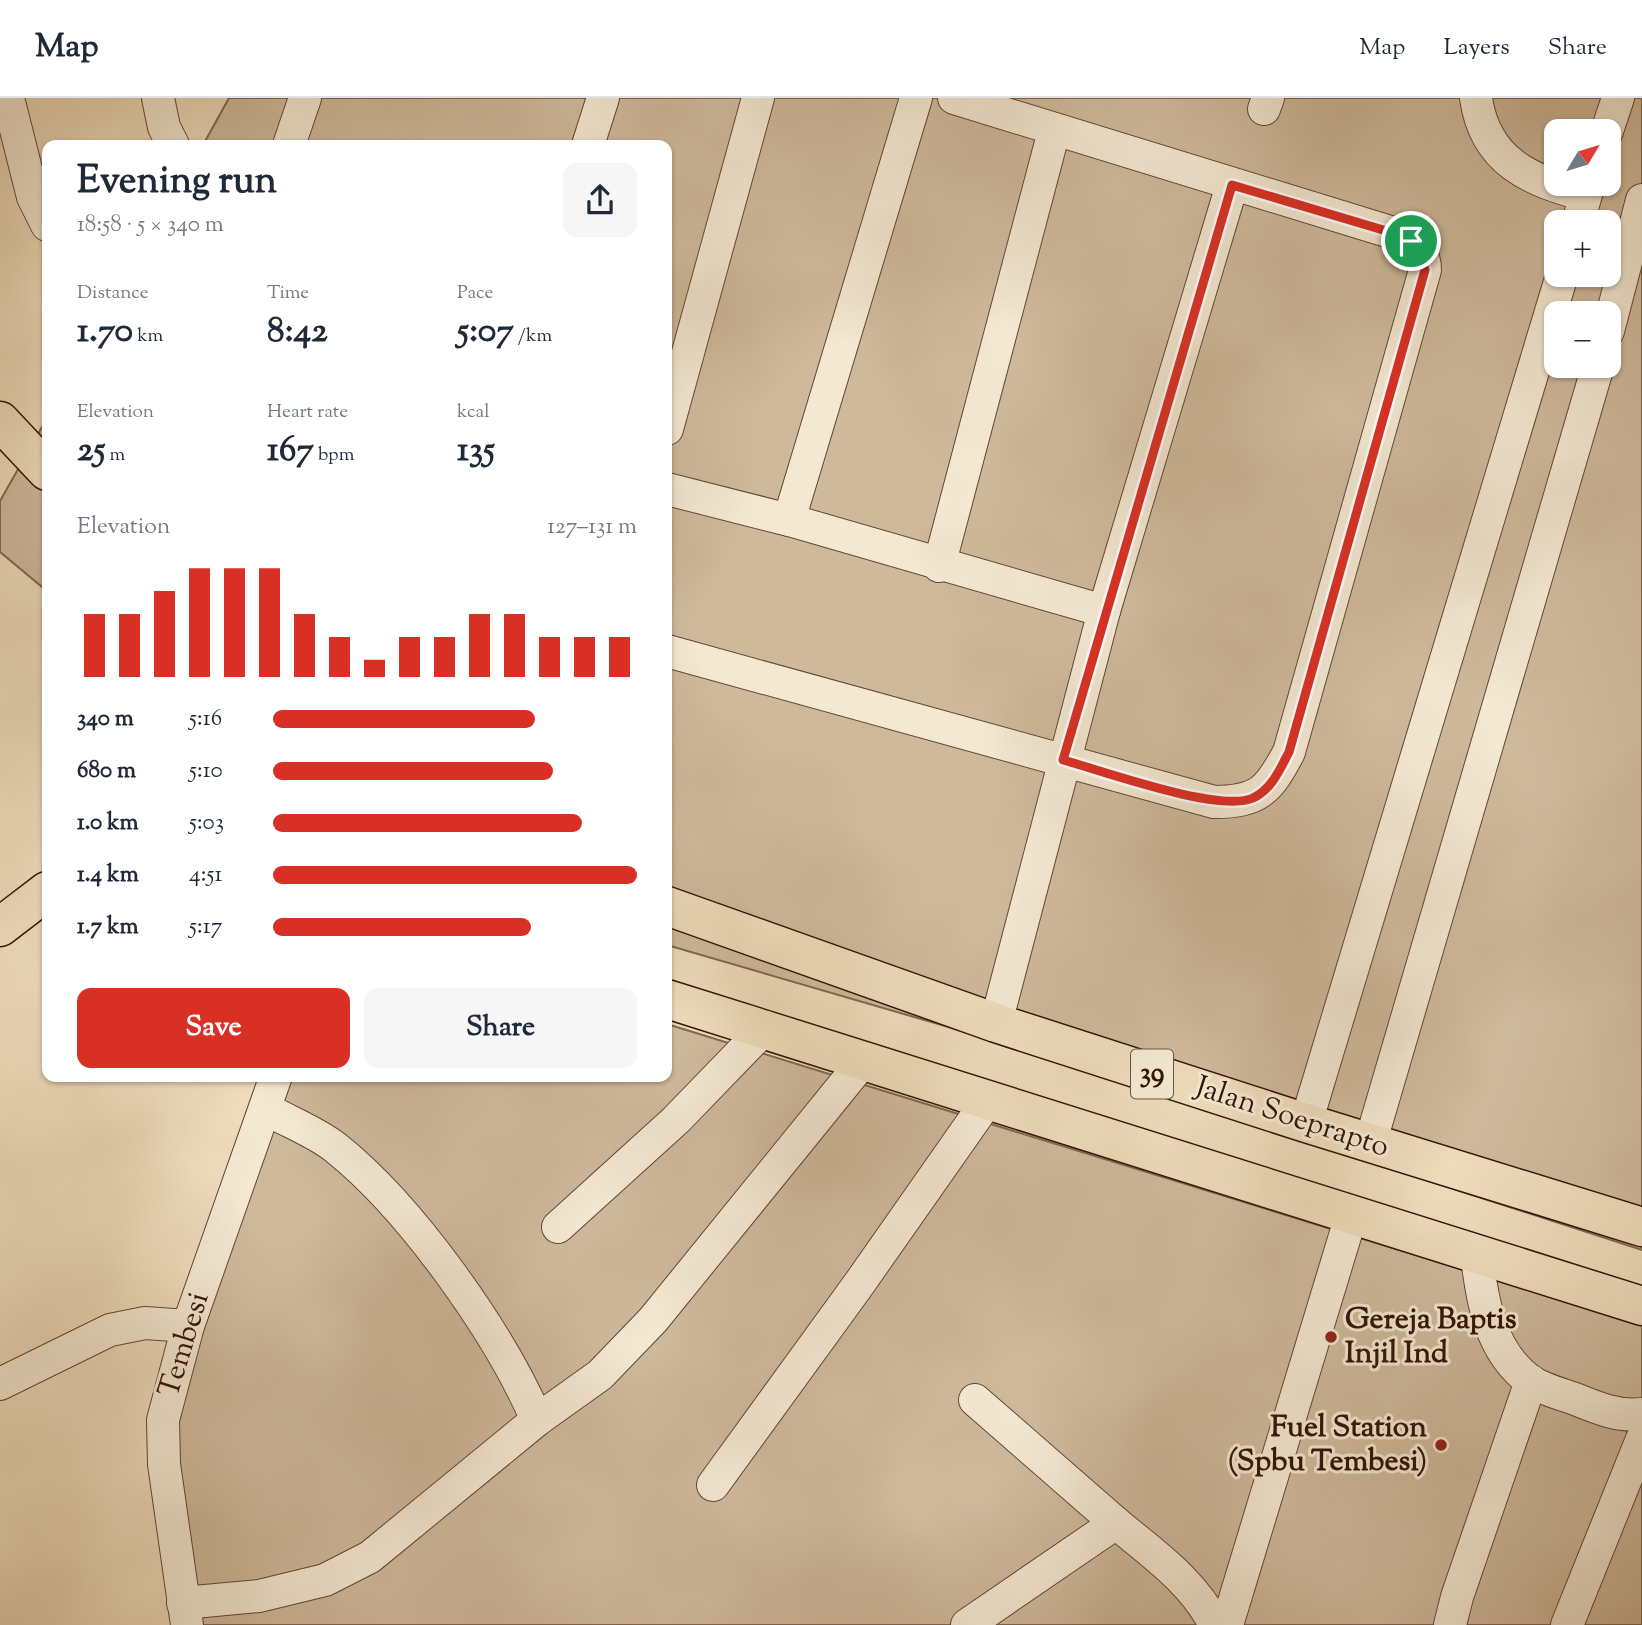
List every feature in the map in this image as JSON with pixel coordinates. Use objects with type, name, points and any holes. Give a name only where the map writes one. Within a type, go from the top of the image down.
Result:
[{"type":"highway","points":[[0,421],[42,466]]},
{"type":"highway","points":[[2,926],[42,895]]},
{"type":"highway","name":"Jalan Soeprapto","points":[[672,908],[996,1023],[1370,1144],[1642,1227]]},
{"type":"highway","points":[[2,926],[42,922]]},
{"type":"highway","name":"39","points":[[672,1000],[766,1027],[988,1100],[1642,1306]]},
{"type":"street","points":[[8,98],[33,197],[42,215]]},
{"type":"street","points":[[158,98],[164,127],[170,140]]},
{"type":"street","points":[[291,140],[305,98]]},
{"type":"street","points":[[590,140],[603,98]]},
{"type":"street","points":[[672,411],[758,98]]},
{"type":"street","points":[[789,520],[916,98]]},
{"type":"street","points":[[672,652],[1214,802],[1241,802],[1265,789],[1276,777],[1289,752],[1425,262],[1418,248],[1400,235],[1054,131],[954,98]]},
{"type":"street","points":[[1476,98],[1484,128],[1504,159],[1531,177],[1584,200]]},
{"type":"street","points":[[1611,119],[1618,98]]},
{"type":"street","points":[[939,566],[1054,131]]},
{"type":"street","points":[[996,1023],[1104,611],[1232,185]]},
{"type":"street","points":[[1616,301],[1642,200]]},
{"type":"street","points":[[1306,1123],[1558,287]]},
{"type":"street","points":[[1370,1144],[1594,378]]},
{"type":"street","points":[[672,490],[789,520],[939,566],[1104,611]]},
{"type":"street","points":[[558,1227],[676,1120],[766,1027]]},
{"type":"street","points":[[185,1614],[325,1580],[370,1557],[537,1420],[600,1375],[653,1320],[864,1060]]},
{"type":"street","name":"Tembesi","points":[[185,1614],[164,1465],[163,1420],[188,1326],[274,1082]]},
{"type":"street","points":[[713,1485],[988,1100]]},
{"type":"street","points":[[266,1109],[334,1147],[373,1183],[413,1228],[464,1295],[505,1357],[537,1420]]},
{"type":"street","points":[[1227,1625],[1352,1213]]},
{"type":"street","points":[[1476,1252],[1485,1313],[1495,1339],[1531,1381],[1595,1408],[1622,1415],[1642,1414]]},
{"type":"street","points":[[3,1373],[110,1330],[145,1323],[188,1326]]},
{"type":"street","points":[[1450,1625],[1457,1597],[1531,1381]]},
{"type":"street","points":[[975,1400],[1115,1523],[1179,1575],[1204,1604],[1215,1625]]},
{"type":"street","points":[[1567,1625],[1642,1439]]},
{"type":"street","points":[[967,1625],[1115,1523]]},
{"type":"shaded area","points":[[229,98],[1642,98],[1642,1250],[993,1040],[672,946],[672,140],[206,140]]},
{"type":"shaded area","points":[[42,427],[42,587],[0,552],[0,501]]},
{"type":"shaded area","points":[[672,1026],[1642,1325],[1642,1625],[186,1625],[166,1422],[285,1082],[672,1082]]},
{"type":"place","name":"Gereja Baptis Injil Ind","points":[[1331,1337]]},
{"type":"place","name":"Fuel Station (Spbu Tembesi)","points":[[1441,1445]]},
{"type":"route","points":[[1232,185],[1400,235],[1411,241],[1423,254],[1425,270],[1289,752],[1276,777],[1255,797],[1241,802],[1214,802],[1063,760],[1104,611],[1232,185]]}]
